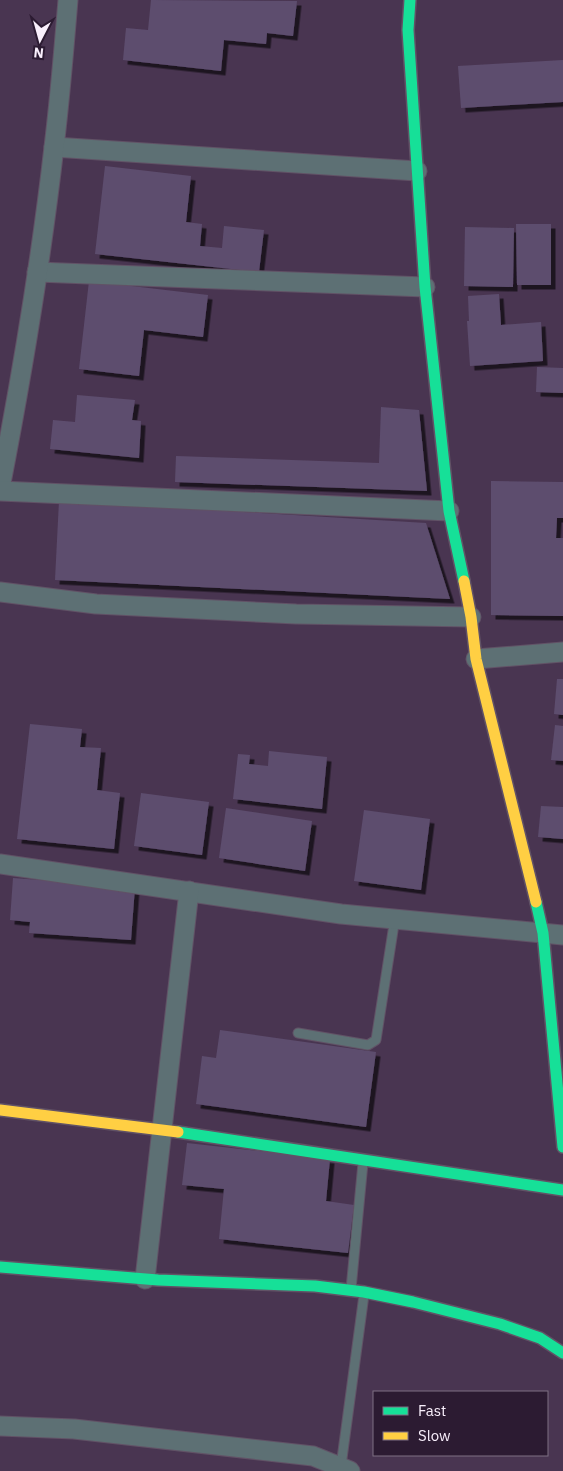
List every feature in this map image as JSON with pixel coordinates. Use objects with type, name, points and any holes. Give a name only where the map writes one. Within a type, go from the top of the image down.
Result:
[{"type":"street","points":[[68,0],[54,148],[37,272],[17,401],[0,489],[449,510]]},
{"type":"street","points":[[410,0],[408,30],[425,287],[449,510],[471,617],[476,659],[543,933],[563,1147]]},
{"type":"street","points":[[54,148],[417,171]]},
{"type":"street","points":[[37,272],[425,287]]},
{"type":"street","points":[[0,592],[96,604],[296,614],[471,617]]},
{"type":"street","points":[[476,659],[563,652]]},
{"type":"street","points":[[0,864],[341,914],[563,935]]},
{"type":"street","points":[[145,1279],[190,892]]},
{"type":"street","points":[[0,1110],[163,1130],[563,1190]]},
{"type":"street","points":[[0,1267],[145,1279],[316,1286],[364,1292],[500,1324],[540,1338],[563,1354]]},
{"type":"street","points":[[0,1426],[74,1430],[313,1456],[345,1468]]},
{"type":"lane","points":[[298,1034],[368,1045],[376,1040],[395,918]]},
{"type":"lane","points":[[351,1291],[364,1160]]},
{"type":"lane","points":[[345,1468],[364,1292]]},
{"type":"building","points":[[151,0],[297,1],[293,36],[267,33],[266,44],[224,40],[221,71],[123,60],[126,28],[148,30]]},
{"type":"building","points":[[563,60],[563,102],[461,108],[458,66]]},
{"type":"building","points":[[105,166],[191,176],[186,222],[202,224],[200,246],[222,248],[224,226],[264,230],[259,272],[95,254]]},
{"type":"building","points":[[516,224],[551,224],[551,285],[517,285]]},
{"type":"building","points":[[465,227],[514,228],[513,287],[464,286]]},
{"type":"building","points":[[89,281],[208,295],[203,337],[144,330],[139,376],[79,369]]},
{"type":"building","points":[[499,294],[501,325],[541,322],[543,361],[470,366],[467,321],[469,321],[468,296]]},
{"type":"building","points":[[537,367],[563,368],[563,393],[536,392]]},
{"type":"building","points":[[77,395],[135,400],[132,420],[141,421],[139,458],[50,449],[53,420],[75,422]]},
{"type":"building","points":[[381,407],[419,410],[427,491],[175,482],[176,456],[379,463]]},
{"type":"building","points":[[491,481],[563,482],[563,518],[557,518],[556,538],[563,538],[563,616],[491,615]]},
{"type":"building","points":[[59,501],[426,523],[450,599],[55,580]]},
{"type":"building","points":[[557,679],[563,679],[563,715],[554,714]]},
{"type":"building","points":[[30,724],[82,729],[80,747],[101,748],[97,790],[120,793],[114,849],[17,839]]},
{"type":"building","points":[[555,725],[563,726],[563,761],[551,760]]},
{"type":"building","points":[[269,751],[327,757],[322,809],[233,799],[238,754],[250,755],[249,764],[268,766]]},
{"type":"building","points":[[141,793],[209,802],[202,855],[134,846]]},
{"type":"building","points":[[541,806],[563,807],[563,839],[538,837]]},
{"type":"building","points":[[226,808],[312,821],[305,871],[219,858]]},
{"type":"building","points":[[364,810],[430,819],[421,890],[354,881]]},
{"type":"building","points":[[13,878],[135,887],[131,940],[29,933],[30,922],[10,920]]},
{"type":"building","points":[[220,1030],[376,1052],[366,1127],[196,1104],[202,1056],[216,1058]]},
{"type":"building","points":[[187,1143],[330,1159],[326,1201],[354,1205],[348,1253],[219,1239],[224,1189],[182,1185]]},
{"type":"traffic: fast","points":[[410,0],[408,30],[425,287],[449,511],[464,581]]},
{"type":"traffic: fast","points":[[536,902],[543,933],[563,1147]]},
{"type":"traffic: fast","points":[[178,1132],[563,1190]]},
{"type":"traffic: fast","points":[[0,1267],[158,1280],[315,1286],[364,1292],[500,1324],[540,1338],[563,1353]]},
{"type":"traffic: slow","points":[[464,581],[476,659],[536,902]]},
{"type":"traffic: slow","points":[[0,1110],[178,1132]]}]
